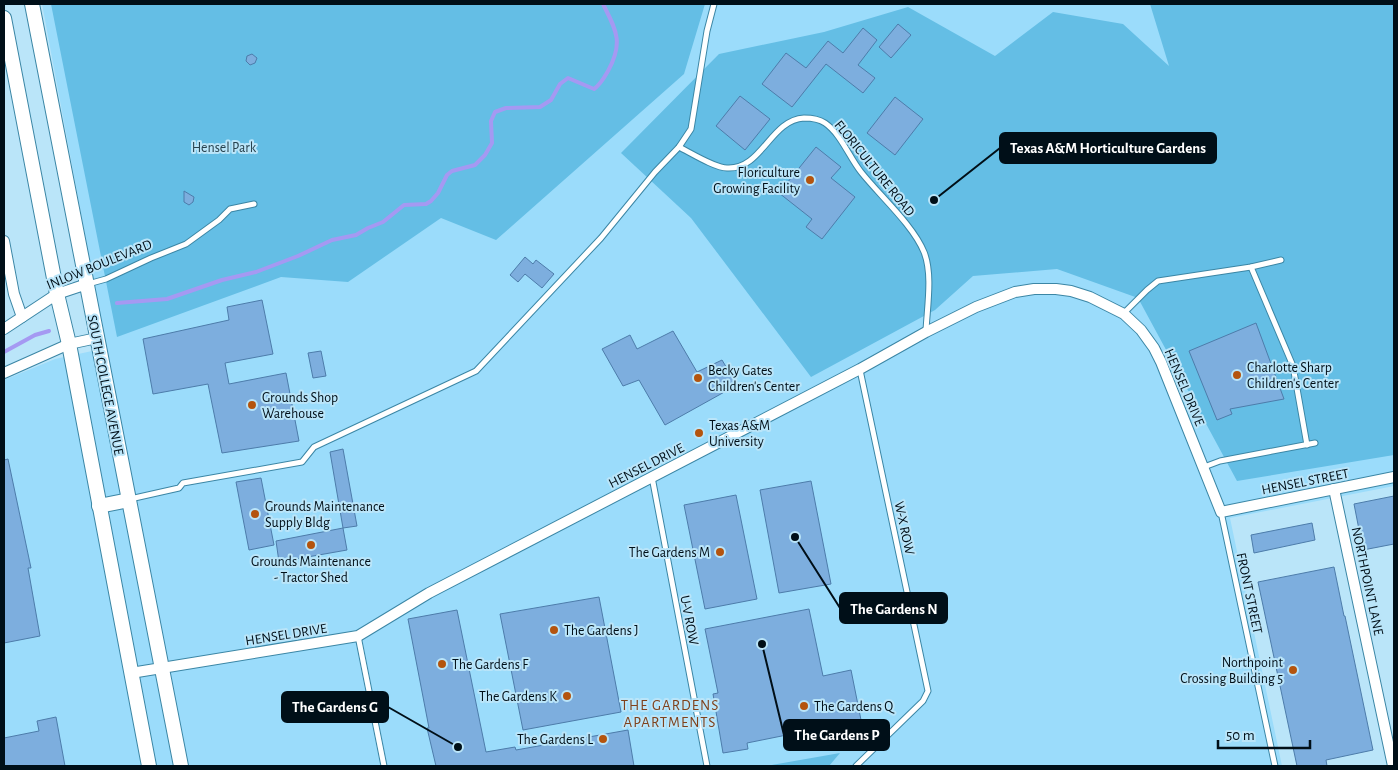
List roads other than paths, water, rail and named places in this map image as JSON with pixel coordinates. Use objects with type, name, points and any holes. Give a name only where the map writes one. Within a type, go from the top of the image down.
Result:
[{"type":"main road","name":"SOUTH COLLEGE AVENUE","points":[[32,4],[181,766]]},
{"type":"main road","name":"SOUTH COLLEGE AVENUE","points":[[4,18],[69,344],[149,766]]},
{"type":"main road","points":[[100,506],[129,500]]},
{"type":"street","points":[[4,242],[14,294],[22,317]]},
{"type":"street","name":"INLOW BOULEVARD","points":[[4,329],[58,294],[87,284]]},
{"type":"street","name":"HENSEL DRIVE","points":[[131,673],[358,636],[429,593],[860,369],[976,306],[1015,292],[1034,289],[1056,289],[1090,297],[1124,314],[1141,330],[1161,362],[1221,512]]},
{"type":"street","points":[[4,373],[69,344],[97,338]]},
{"type":"street","name":"HENSEL STREET","points":[[1221,512],[1394,477]]},
{"type":"street","name":"NORTHPOINT LANE","points":[[1334,489],[1393,766]]},
{"type":"lane","points":[[129,500],[179,488],[183,483],[302,462],[314,447],[476,372],[601,238],[655,172],[679,147],[690,128],[706,31],[714,4]]},
{"type":"lane","name":"FLORICULTURE ROAD","points":[[679,147],[708,162],[727,168],[743,165],[757,154],[786,123],[805,118],[824,122],[832,129],[860,171],[913,233],[924,251],[928,266],[926,332]]},
{"type":"lane","name":"INLOW BOULEVARD","points":[[87,284],[106,279],[150,258],[186,244],[219,220],[230,209],[254,204]]},
{"type":"lane","points":[[1124,314],[1146,290],[1158,281],[1251,267],[1281,260]]},
{"type":"lane","points":[[1251,267],[1293,366],[1307,445]]},
{"type":"lane","name":"W-X ROW","points":[[856,766],[923,700],[928,691],[860,369]]},
{"type":"lane","points":[[1203,467],[1220,461],[1316,443]]},
{"type":"lane","name":"U-V ROW","points":[[652,477],[707,766]]},
{"type":"lane","name":"FRONT STREET","points":[[1221,512],[1275,766]]},
{"type":"lane","points":[[358,636],[384,766]]},
{"type":"waterway","points":[[117,303],[167,299],[222,280],[256,272],[298,256],[332,240],[356,235],[383,222],[404,205],[426,204],[431,201],[438,193],[447,175],[452,171],[475,165],[485,155],[492,143],[491,121],[495,112],[506,108],[540,107],[551,100],[560,84],[568,78],[594,89],[600,83],[613,61],[617,44],[615,29],[603,4]]},
{"type":"waterway","points":[[4,352],[35,335],[49,331]]},
{"type":"place","name":"Floriculture Growing Facility","points":[[810,180]]},
{"type":"place","name":"Texas A&M Horticulture Gardens","points":[[934,200]]},
{"type":"place","name":"Charlotte Sharp Children's Center","points":[[1237,375]]},
{"type":"place","name":"Becky Gates Children's Center","points":[[698,378]]},
{"type":"place","name":"Grounds Shop Warehouse","points":[[252,405]]},
{"type":"place","name":"Texas A&M University","points":[[699,433]]},
{"type":"place","name":"Grounds Maintenance Supply Bldg","points":[[255,514]]},
{"type":"place","name":"The Gardens N","points":[[795,537]]},
{"type":"place","name":"Grounds Maintenance - Tractor Shed","points":[[311,545]]},
{"type":"place","name":"The Gardens M","points":[[720,552]]},
{"type":"place","name":"The Gardens J","points":[[554,630]]},
{"type":"place","name":"The Gardens P","points":[[762,644]]},
{"type":"place","name":"The Gardens F","points":[[442,664]]},
{"type":"place","name":"Northpoint Crossing Building 5","points":[[1293,670]]},
{"type":"place","name":"The Gardens K","points":[[567,696]]},
{"type":"place","name":"The Gardens Q","points":[[804,706]]},
{"type":"place","name":"The Gardens L","points":[[603,739]]},
{"type":"place","name":"The Gardens G","points":[[458,747]]},
{"type":"district","name":"THE GARDENS APARTMENTS","points":[[670,714]]},
{"type":"park label","name":"Hensel Park","points":[[224,147]]}]
